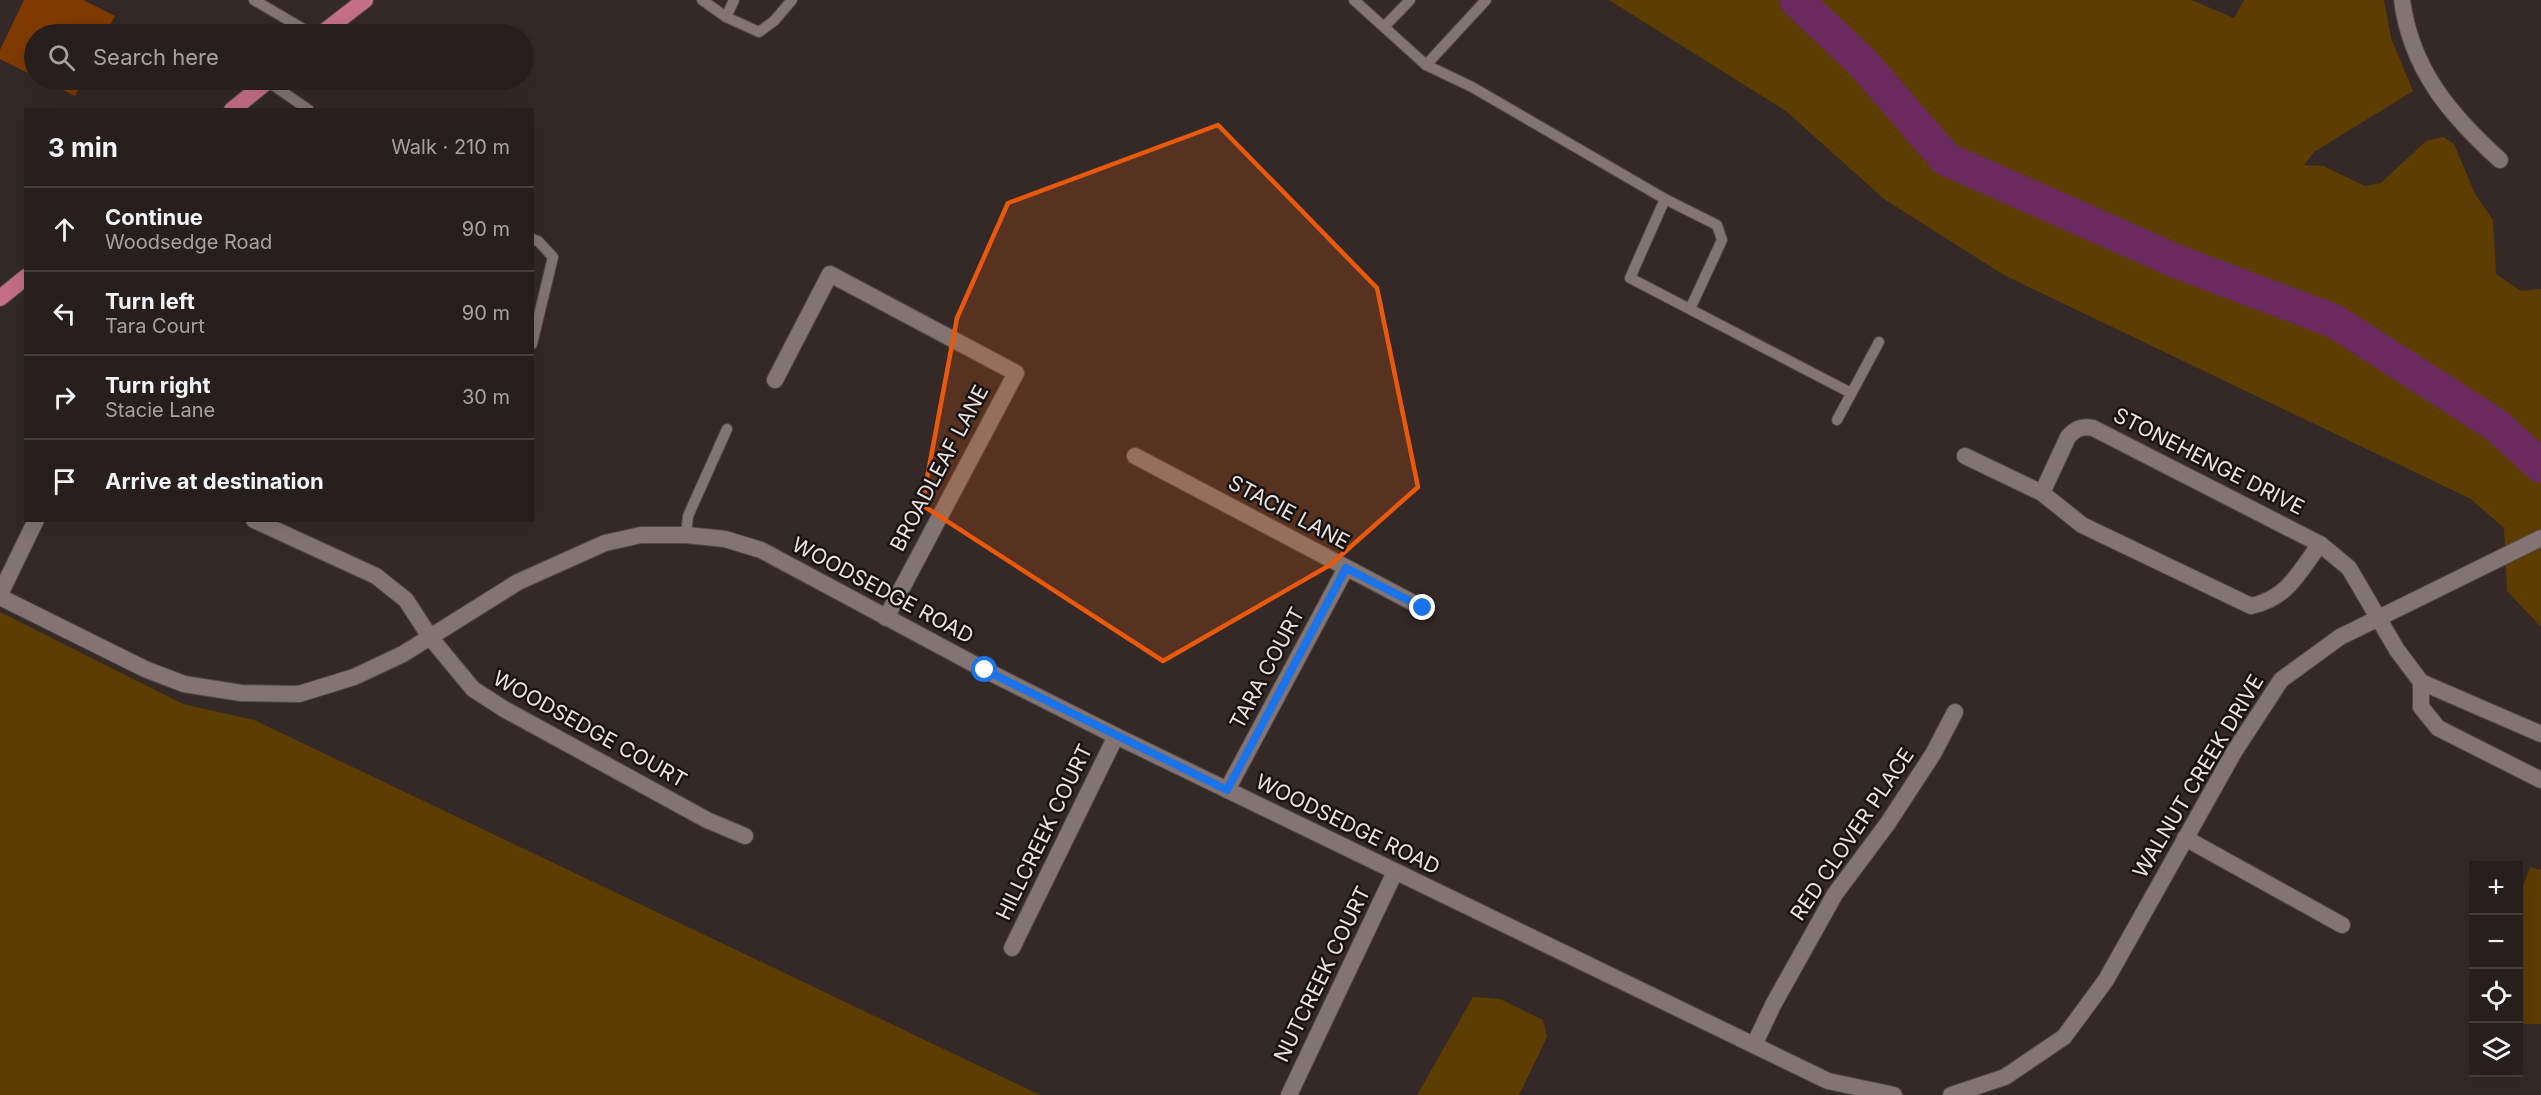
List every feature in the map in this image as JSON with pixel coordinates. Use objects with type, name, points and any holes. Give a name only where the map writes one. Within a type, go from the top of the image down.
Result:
[{"type":"main road","points":[[334,24],[365,0]]},
{"type":"main road","points":[[234,108],[256,90]]},
{"type":"main road","points":[[0,298],[24,279]]},
{"type":"street","points":[[2402,0],[2405,26],[2434,90],[2469,132],[2500,160]]},
{"type":"street","name":"BROADLEAF LANE","points":[[775,380],[830,274],[1016,373],[886,618]]},
{"type":"street","name":"STONEHENGE DRIVE","points":[[2042,493],[2068,437],[2075,429],[2084,426],[2093,428],[2320,544],[2349,568],[2397,650],[2421,682],[2541,734]]},
{"type":"street","name":"STACIE LANE","points":[[1135,456],[1423,608]]},
{"type":"street","points":[[1965,456],[2042,493],[2082,525],[2252,606],[2268,602],[2283,593],[2320,544]]},
{"type":"street","points":[[0,596],[35,522]]},
{"type":"street","name":"WOODSEDGE COURT","points":[[258,522],[376,576],[406,600],[430,637],[473,689],[504,709],[707,820],[745,836]]},
{"type":"street","name":"WOODSEDGE ROAD","points":[[0,596],[145,669],[184,684],[241,693],[298,694],[354,676],[403,654],[518,582],[605,543],[641,535],[686,535],[725,539],[761,550],[886,618],[1116,736],[1828,1081],[1888,1095]]},
{"type":"street","name":"WALNUT CREEK DRIVE","points":[[1951,1095],[2005,1077],[2064,1037],[2106,980],[2234,752],[2281,680],[2340,637],[2541,538]]},
{"type":"street","name":"TARA COURT","points":[[1227,790],[1346,568]]},
{"type":"street","points":[[2421,682],[2421,707],[2438,728],[2541,780]]},
{"type":"street","name":"RED CLOVER PLACE","points":[[1754,1045],[1773,1005],[1835,894],[1888,823],[1933,754],[1955,712]]},
{"type":"street","name":"HILLCREEK COURT","points":[[1012,948],[1116,736]]},
{"type":"street","points":[[2186,838],[2342,925]]},
{"type":"street","name":"NUTCREEK COURT","points":[[1289,1095],[1395,872]]},
{"type":"street","points":[[1888,1095],[1894,1095]]},
{"type":"lane","points":[[254,0],[295,24]]},
{"type":"lane","points":[[702,0],[726,17],[759,32],[774,21],[792,0]]},
{"type":"lane","points":[[726,17],[734,0]]},
{"type":"lane","points":[[1354,0],[1426,65],[1472,87],[1665,199],[1717,225],[1722,240],[1690,309]]},
{"type":"lane","points":[[1384,27],[1410,0]]},
{"type":"lane","points":[[1426,65],[1486,0]]},
{"type":"lane","points":[[282,90],[306,108]]},
{"type":"lane","points":[[1665,199],[1630,278],[1851,393]]},
{"type":"lane","points":[[534,240],[553,257],[534,336]]},
{"type":"lane","points":[[1837,420],[1879,342]]},
{"type":"lane","points":[[686,535],[688,516],[727,429]]},
{"type":"highlighted area","points":[[1218,125],[1377,288],[1418,487],[1330,565],[1163,661],[922,505],[957,318],[1008,203]]},
{"type":"shaded area","points":[[1609,0],[2191,0],[2234,18],[2244,0],[2384,0],[2391,38],[2413,91],[2314,152],[2304,165],[2323,166],[2365,186],[2381,183],[2426,141],[2443,137],[2454,144],[2475,194],[2493,220],[2496,274],[2521,291],[2541,289],[2541,627],[2507,591],[2504,528],[2471,499],[2004,275],[1884,199],[1786,111]]},
{"type":"shaded area","points":[[0,612],[183,704],[254,720],[1040,1095],[0,1095]]},
{"type":"shaded area","points":[[2530,867],[2541,870],[2541,1024],[2523,1024],[2523,886]]},
{"type":"shaded area","points":[[1473,997],[1500,999],[1543,1020],[1547,1037],[1519,1095],[1417,1095]]},
{"type":"building","points":[[24,0],[83,0],[115,16],[111,24],[24,24],[24,71],[0,59],[0,50]]},
{"type":"building","points":[[63,90],[78,90],[75,96]]},
{"type":"waterway","points":[[1796,0],[1861,61],[1946,159],[2178,262],[2334,321],[2496,425],[2541,466]]},
{"type":"route","points":[[985,670],[1227,790],[1346,568],[1423,608]]}]
